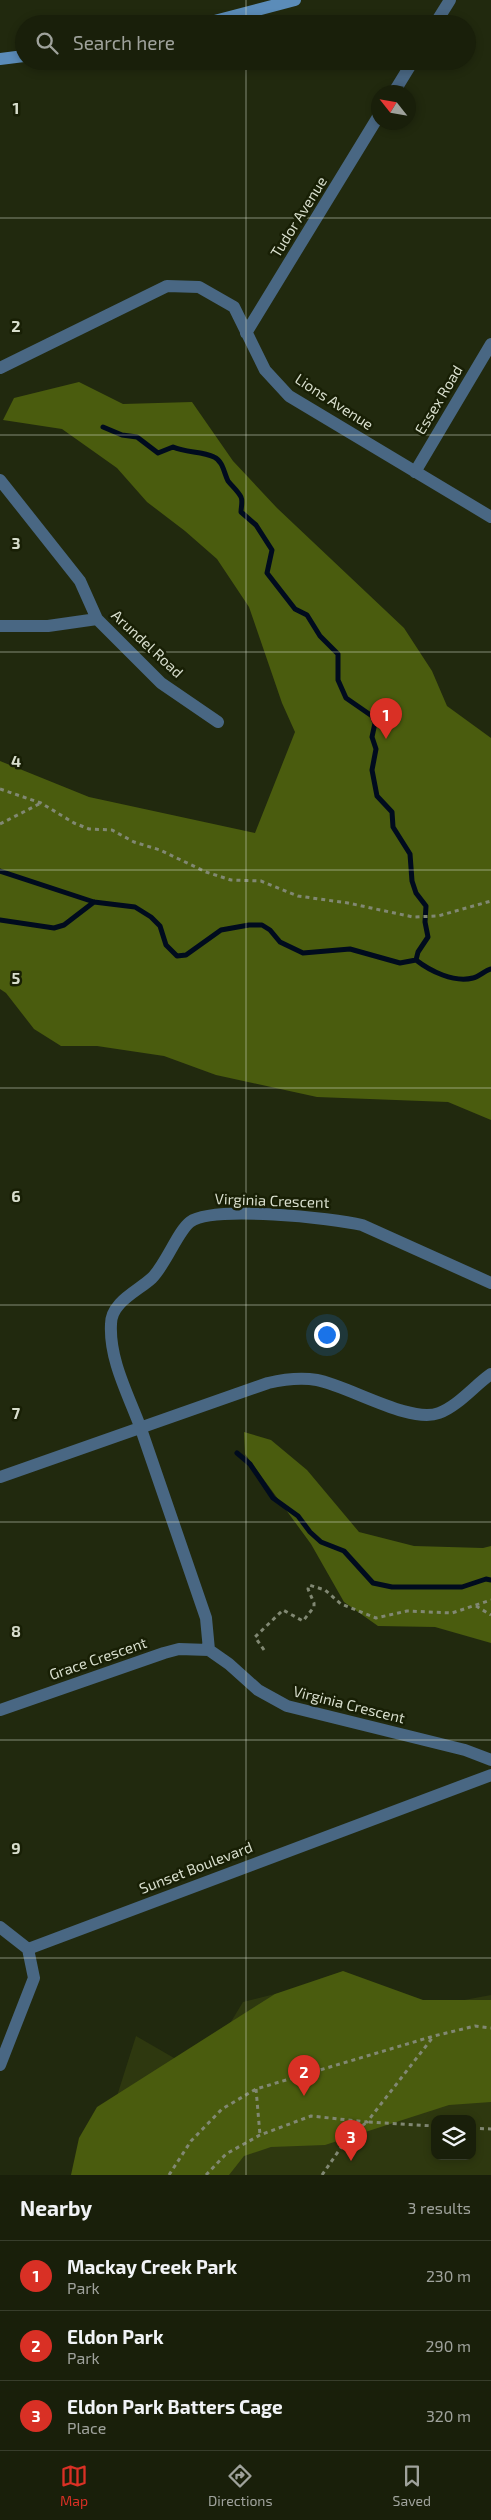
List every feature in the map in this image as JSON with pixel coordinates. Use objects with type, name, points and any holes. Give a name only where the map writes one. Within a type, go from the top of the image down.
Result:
[{"type":"street","points":[[238,15],[295,0]]},
{"type":"street","points":[[441,15],[450,0]]},
{"type":"street","points":[[0,60],[15,58]]},
{"type":"street","points":[[398,85],[407,70]]},
{"type":"street","name":"Tudor Avenue","points":[[246,333],[371,128]]},
{"type":"street","name":"Lions Avenue","points":[[0,368],[166,286],[199,287],[234,307],[265,370],[290,396],[491,517]]},
{"type":"street","name":"Essex Road","points":[[415,472],[491,344]]},
{"type":"street","name":"Arundel Road","points":[[0,480],[80,581],[97,619],[161,683],[218,722]]},
{"type":"street","points":[[0,626],[48,626],[97,619]]},
{"type":"street","name":"Virginia Crescent","points":[[491,1283],[362,1226],[342,1220],[228,1213],[202,1216],[190,1222],[153,1276],[121,1302],[110,1322],[119,1374],[140,1427],[206,1618],[209,1650],[258,1690],[286,1706],[465,1750],[491,1760]]},
{"type":"street","points":[[0,1477],[268,1383],[304,1378],[319,1380],[412,1414],[430,1416],[454,1405],[491,1374]]},
{"type":"street","name":"Grace Crescent","points":[[0,1710],[164,1653],[178,1649],[209,1650]]},
{"type":"street","name":"Sunset Boulevard","points":[[28,1949],[491,1775]]},
{"type":"street","points":[[0,1927],[28,1949],[34,1978],[0,2065]]},
{"type":"path","points":[[0,788],[41,803],[74,824],[89,829],[112,830],[134,842],[231,880],[261,881],[298,896],[348,903],[414,917],[438,916],[491,901]]},
{"type":"path","points":[[0,824],[41,803]]},
{"type":"path","points":[[264,1650],[255,1636],[283,1610],[303,1621],[311,1611],[314,1603],[308,1589],[310,1584],[325,1590],[341,1604],[376,1618],[407,1611],[452,1612],[491,1600]]},
{"type":"path","points":[[468,1608],[480,1607],[491,1615]]},
{"type":"path","points":[[169,2175],[191,2141],[222,2109],[256,2089],[434,2036],[475,2026],[491,2028]]},
{"type":"path","points":[[322,2175],[349,2136],[368,2122],[434,2036]]},
{"type":"path","points":[[256,2089],[260,2135]]},
{"type":"path","points":[[206,2175],[226,2154],[260,2135],[311,2116],[431,2126]]},
{"type":"path","points":[[476,2128],[491,2129]]},
{"type":"green space","points":[[79,382],[123,404],[192,402],[233,461],[277,508],[404,628],[432,671],[447,706],[491,738],[491,1120],[448,1102],[317,1097],[216,1075],[164,1056],[97,1046],[61,1046],[34,1029],[6,993],[0,989],[0,761],[89,797],[255,833],[295,732],[282,703],[249,607],[217,559],[185,531],[147,502],[117,468],[62,429],[3,420],[14,398]]},
{"type":"green space","points":[[244,1432],[271,1440],[307,1470],[359,1532],[414,1546],[483,1548],[491,1546],[491,1643],[435,1627],[378,1626],[344,1602],[311,1544],[245,1454]]},
{"type":"green space","points":[[343,1971],[423,2000],[491,2000],[491,2102],[449,2105],[325,2145],[271,2147],[244,2156],[229,2175],[71,2175],[79,2138],[97,2107],[275,1994]]},
{"type":"green space","points":[[335,1979],[384,2015],[491,1995],[491,2175],[92,2175],[136,2036],[200,2073],[243,2002]]},
{"type":"waterway","points":[[103,427],[122,435],[137,437],[158,453],[173,447],[209,455],[217,459],[228,481],[241,497],[241,512],[256,525],[272,550],[267,573],[295,609],[307,615],[320,636],[338,654],[338,680],[346,698],[372,716],[375,723],[372,737],[376,749],[372,770],[377,796],[392,812],[393,827],[410,854],[412,881],[416,893],[426,906],[425,922],[428,937],[418,952],[416,960]]},
{"type":"waterway","points":[[0,871],[94,902],[135,907],[151,917],[160,926],[166,945],[177,956],[186,955],[221,930],[249,925],[262,925],[270,930],[280,942],[303,953],[350,949],[400,963],[416,960],[435,972],[458,979],[475,977],[491,969]]},
{"type":"waterway","points":[[0,920],[54,928],[64,925],[94,902]]},
{"type":"waterway","points":[[237,1453],[250,1464],[273,1498],[298,1516],[310,1532],[321,1542],[344,1551],[373,1583],[392,1587],[462,1587],[486,1579],[491,1580]]},
{"type":"place","name":"Mackay Creek Park","points":[[386,739]]},
{"type":"place","name":"Eldon Park","points":[[304,2096]]},
{"type":"place","name":"Eldon Park Batters Cage","points":[[351,2161]]}]
